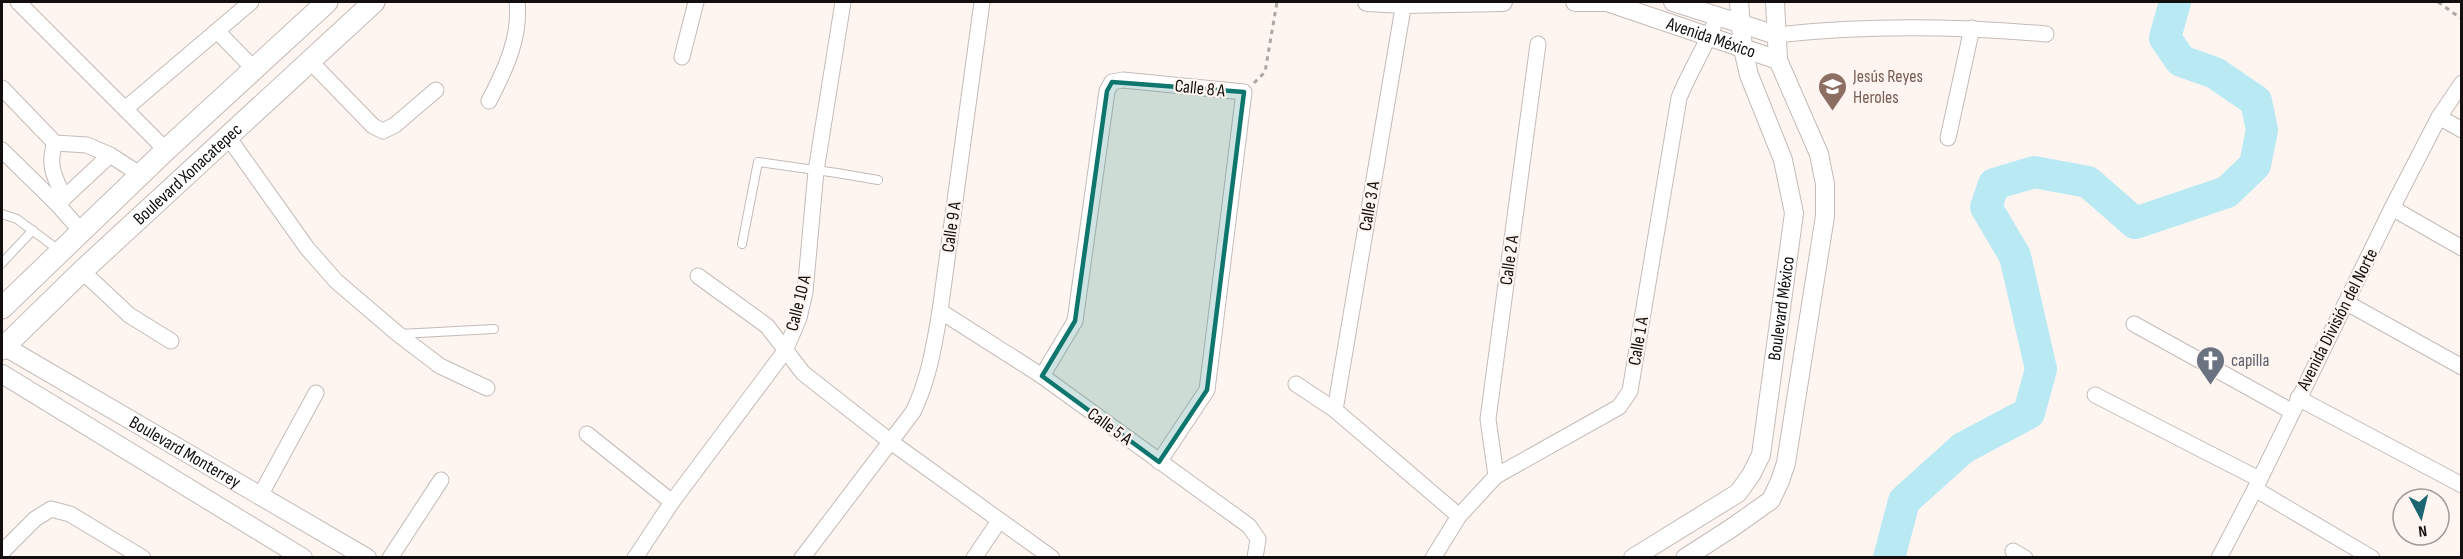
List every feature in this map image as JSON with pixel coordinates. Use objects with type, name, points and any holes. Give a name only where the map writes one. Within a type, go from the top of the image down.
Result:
[{"type":"main road","name":"Boulevard Xonacatepec","points":[[2,308],[166,150],[327,2]]},
{"type":"main road","name":"Boulevard Xonacatepec","points":[[2,347],[374,2]]},
{"type":"street","points":[[18,2],[166,150]]},
{"type":"street","points":[[125,109],[251,2]]},
{"type":"street","points":[[489,101],[510,62],[518,13],[517,2]]},
{"type":"street","points":[[682,57],[696,2]]},
{"type":"street","name":"Calle 10 A","points":[[635,558],[672,502],[785,351],[799,318],[805,292],[816,171],[843,2]]},
{"type":"street","name":"Calle 9 A","points":[[802,558],[913,412],[923,390],[940,311],[982,2]]},
{"type":"street","points":[[1367,2],[1503,2]]},
{"type":"street","name":"Avenida México","points":[[1575,2],[1607,2],[1779,60]]},
{"type":"street","name":"Avenida México","points":[[1673,2],[1776,35]]},
{"type":"street","name":"Boulevard México","points":[[1633,558],[1738,493],[1751,475],[1761,455],[1794,213],[1783,160],[1749,75],[1743,49],[1739,2]]},
{"type":"street","name":"Boulevard México","points":[[1685,558],[1771,500],[1786,463],[1825,216],[1825,184],[1819,154],[1779,60],[1775,2]]},
{"type":"street","name":"Calle 3 A","points":[[1335,410],[1403,3]]},
{"type":"street","name":"Calle 1 A","points":[[1433,558],[1459,516],[1496,476],[1619,407],[1630,391],[1679,98],[1689,73],[1709,38],[1717,16]]},
{"type":"street","points":[[1776,35],[1814,31],[1972,28],[2046,34]]},
{"type":"street","points":[[1948,138],[1972,28]]},
{"type":"street","points":[[217,31],[254,69]]},
{"type":"street","name":"Calle 2 A","points":[[1496,476],[1488,419],[1538,44]]},
{"type":"street","points":[[309,60],[373,126],[383,131],[395,125],[436,90]]},
{"type":"street","name":"Calle 8 A","points":[[1042,376],[1075,321],[1107,91],[1112,82],[1123,80],[1244,92],[1207,390],[1159,462]]},
{"type":"street","name":"Avenida División del Norte","points":[[2219,558],[2392,208],[2439,117],[2462,83]]},
{"type":"street","points":[[2,88],[55,143],[87,145],[141,175]]},
{"type":"street","points":[[2439,117],[2462,130]]},
{"type":"street","points":[[228,137],[307,248],[336,281],[398,334],[441,366],[487,388]]},
{"type":"street","points":[[55,143],[50,157],[61,202]]},
{"type":"street","points":[[2,150],[61,202],[82,232]]},
{"type":"street","points":[[61,202],[110,156]]},
{"type":"street","points":[[2392,208],[2462,248]]},
{"type":"street","points":[[82,271],[129,315],[171,341]]},
{"type":"street","points":[[698,276],[767,326],[803,373],[891,442],[1052,558]]},
{"type":"street","points":[[2347,303],[2462,367]]},
{"type":"street","name":"Calle 5 A","points":[[940,311],[1042,376],[1249,526],[1258,539],[1255,558]]},
{"type":"street","points":[[2134,324],[2462,485]]},
{"type":"street","name":"Boulevard Monterrey","points":[[2,347],[367,558]]},
{"type":"street","name":"Boulevard Monterrey","points":[[2,374],[303,558]]},
{"type":"street","points":[[1296,384],[1335,410],[1459,516]]},
{"type":"street","points":[[260,496],[316,393]]},
{"type":"street","points":[[2095,395],[2257,484],[2372,558]]},
{"type":"street","points":[[587,434],[672,502]]},
{"type":"street","points":[[390,558],[441,480]]},
{"type":"street","points":[[2,552],[35,519],[51,509],[70,514],[143,558]]},
{"type":"street","points":[[974,558],[999,521]]},
{"type":"lane","points":[[742,244],[758,162],[878,180]]},
{"type":"lane","points":[[2,214],[17,219],[62,251]]},
{"type":"lane","points":[[2,263],[33,230]]},
{"type":"lane","points":[[398,334],[495,329]]},
{"type":"path","points":[[1244,92],[1265,72],[1276,2]]},
{"type":"path","points":[[2438,2],[2462,19]]},
{"type":"highlighted area","points":[[1112,82],[1244,92],[1207,390],[1159,462],[1042,376],[1075,321],[1107,91]]},
{"type":"waterway","points":[[1889,558],[1904,501],[1963,448],[2029,413],[2041,369],[2015,256],[1986,207],[1994,184],[2034,172],[2088,182],[2135,223],[2227,192],[2255,165],[2262,130],[2256,101],[2215,73],[2181,61],[2165,38],[2175,2]]},
{"type":"place","name":"Jesús Reyes Heroles","points":[[1832,112]]},
{"type":"place","name":"capilla","points":[[2210,386]]}]
